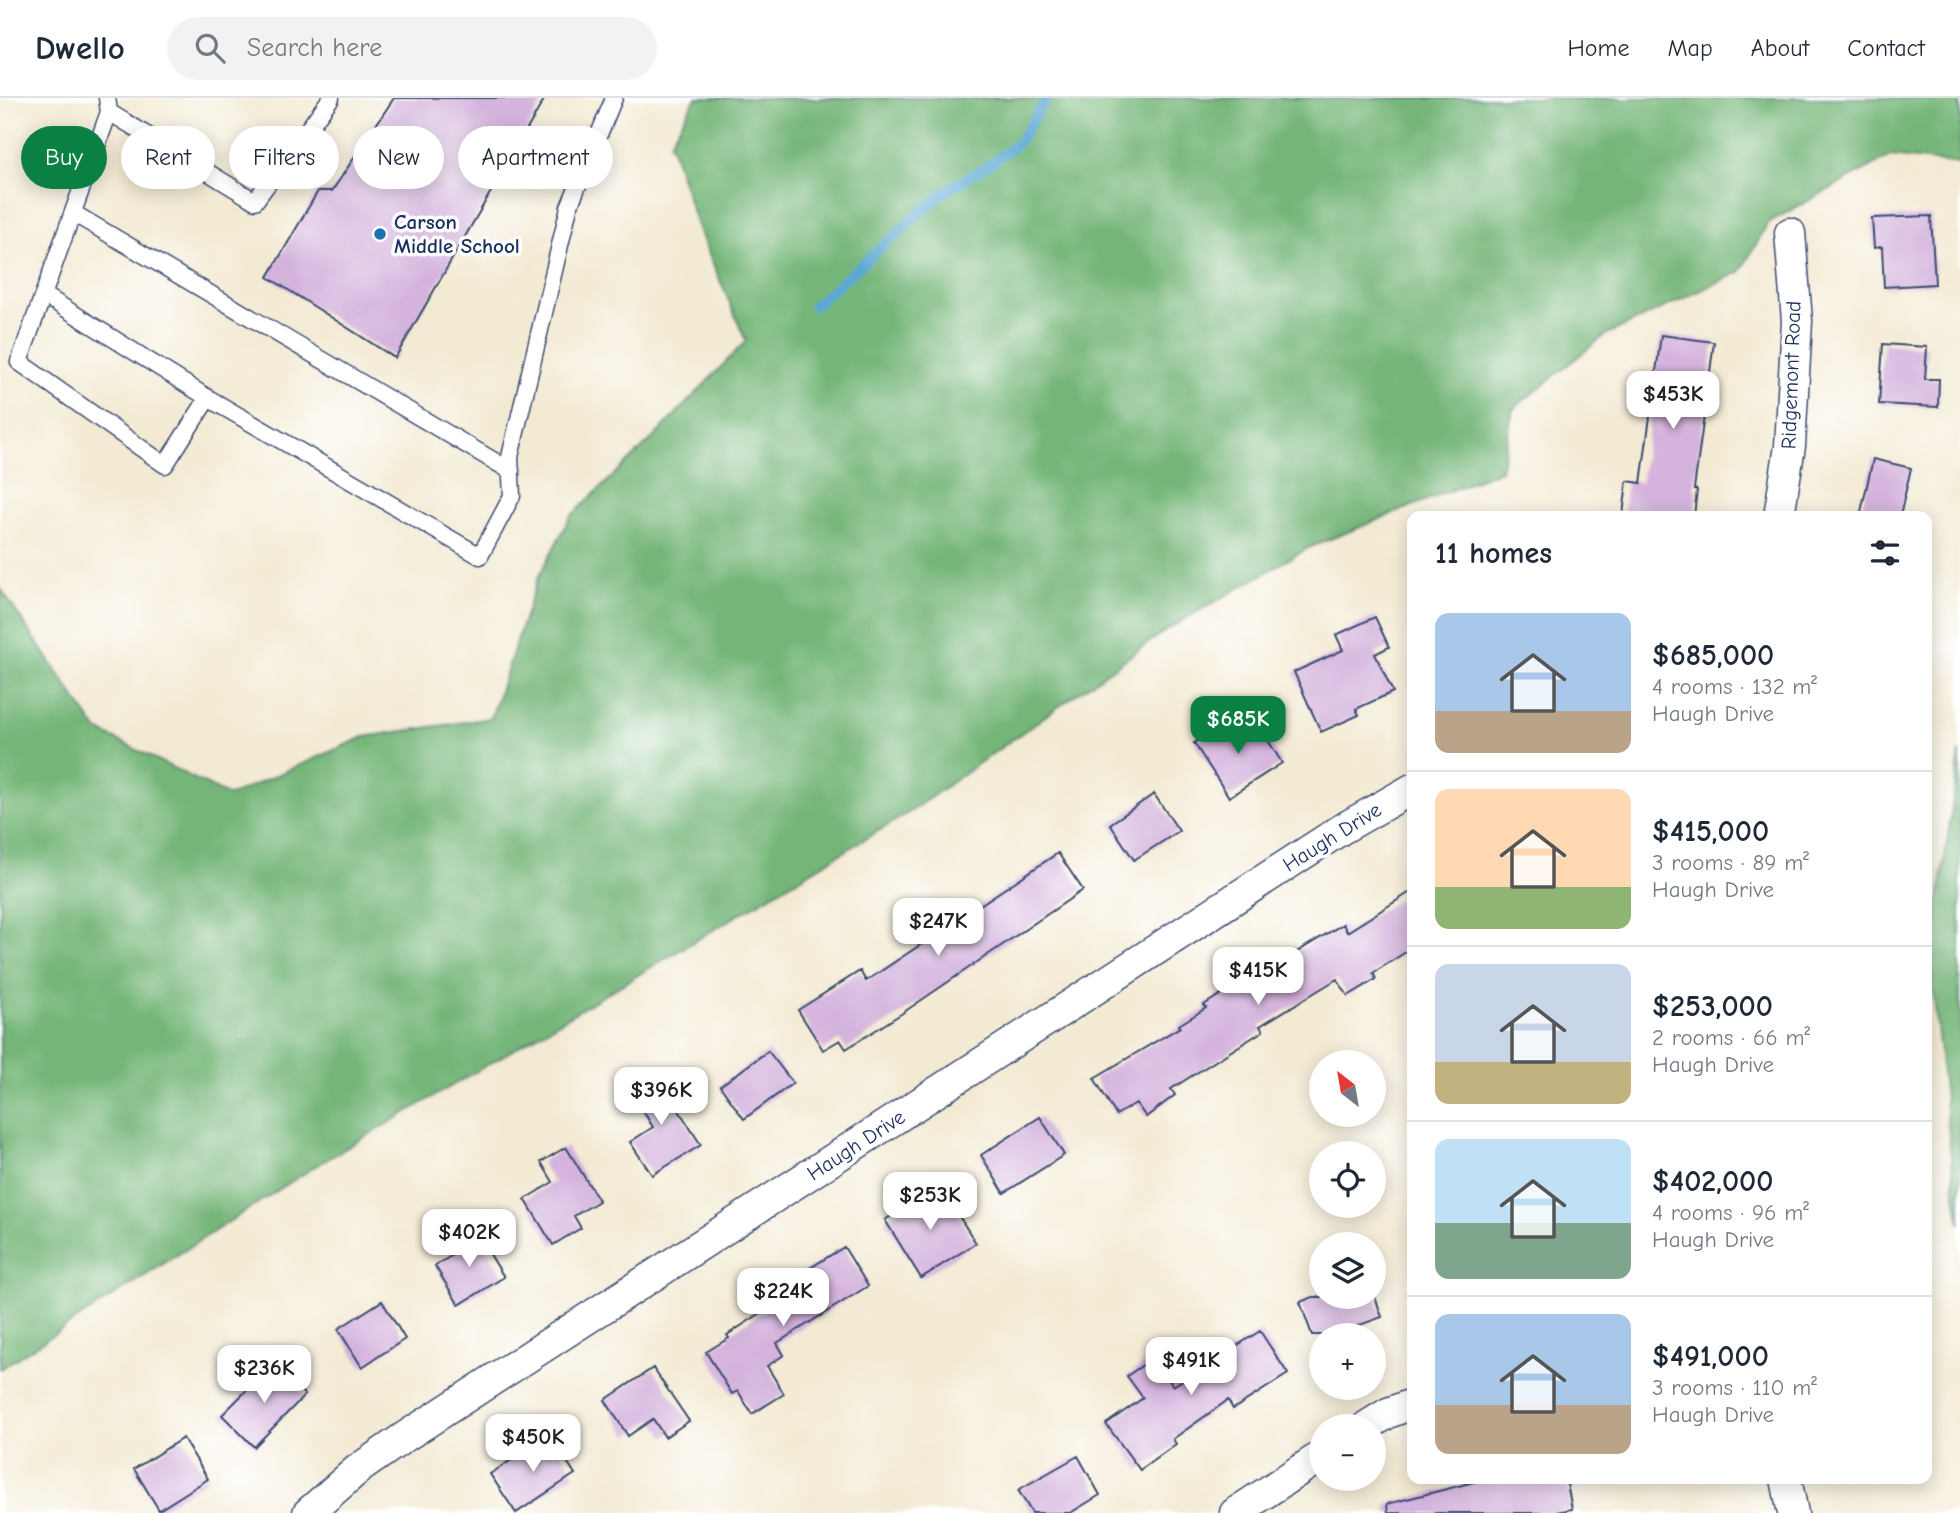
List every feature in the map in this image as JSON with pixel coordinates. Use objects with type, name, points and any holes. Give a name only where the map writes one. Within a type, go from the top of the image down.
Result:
[{"type":"street","name":"Ridgemont Road","points":[[1780,511],[1790,446],[1797,321],[1790,233]]},
{"type":"street","name":"Haugh Drive","points":[[308,1513],[357,1470],[403,1438],[1342,829],[1407,792]]},
{"type":"street","points":[[1386,1414],[1407,1406]]},
{"type":"street","points":[[1235,1513],[1309,1464]]},
{"type":"street","points":[[1787,1484],[1793,1513]]},
{"type":"lane","points":[[208,398],[165,466],[19,362],[73,213],[108,105],[255,201],[331,98]]},
{"type":"lane","points":[[44,295],[208,398],[480,556],[512,496],[510,457],[569,207],[614,98]]},
{"type":"lane","points":[[73,213],[511,471]]},
{"type":"green space","points":[[696,98],[1960,98],[1960,164],[1890,156],[1769,222],[1740,272],[1605,335],[1513,409],[1501,470],[1308,548],[1168,629],[910,812],[314,1167],[0,1369],[0,588],[97,730],[229,796],[364,737],[491,718],[538,578],[570,517],[653,438],[746,341],[697,226],[670,142]]},
{"type":"green space","points":[[1960,751],[1960,1224],[1932,980],[1932,948]]},
{"type":"building","name":"Carson Middle School","points":[[394,98],[545,98],[529,126],[458,126],[458,189],[492,189],[395,358],[268,277],[318,191],[339,189],[339,180],[353,160],[353,189],[444,189],[444,126],[375,126]]},
{"type":"building","points":[[1931,216],[1935,284],[1884,287],[1882,247],[1874,248],[1872,218]]},
{"type":"building","points":[[1661,335],[1714,342],[1694,489],[1697,490],[1695,511],[1624,511],[1627,481],[1641,483]]},
{"type":"building","points":[[1883,344],[1927,347],[1925,379],[1939,379],[1938,407],[1879,404]]},
{"type":"building","points":[[1873,459],[1911,468],[1901,511],[1861,511]]},
{"type":"building","points":[[1375,617],[1389,647],[1375,654],[1393,692],[1356,709],[1359,715],[1321,732],[1294,672],[1343,650],[1336,635]]},
{"type":"building","points":[[1256,721],[1282,763],[1229,797],[1194,743],[1223,724],[1231,737]]},
{"type":"building","points":[[1154,794],[1179,831],[1134,860],[1110,824]]},
{"type":"building","points":[[1058,853],[1083,890],[846,1049],[840,1040],[823,1050],[798,1010],[860,971],[866,981]]},
{"type":"building","points":[[1407,894],[1407,951],[1373,973],[1376,979],[1348,996],[1337,979],[1260,1026],[1263,1031],[1171,1089],[1175,1095],[1146,1117],[1136,1103],[1116,1115],[1094,1078],[1180,1027],[1179,1025],[1206,1008],[1204,1005],[1234,986],[1236,989],[1343,924],[1347,932]]},
{"type":"building","points":[[768,1051],[793,1083],[744,1119],[720,1086]]},
{"type":"building","points":[[655,1073],[701,1145],[652,1175],[630,1142],[653,1127],[630,1090]]},
{"type":"building","points":[[1040,1117],[1064,1155],[1004,1193],[981,1155]]},
{"type":"building","points":[[566,1147],[599,1201],[574,1216],[581,1228],[553,1245],[525,1199],[553,1182],[541,1162]]},
{"type":"building","points":[[939,1185],[976,1243],[921,1278],[885,1220]]},
{"type":"building","points":[[475,1230],[504,1277],[459,1305],[435,1266],[459,1251],[454,1243]]},
{"type":"building","points":[[844,1247],[868,1286],[777,1343],[784,1355],[767,1366],[784,1394],[752,1414],[738,1391],[732,1394],[706,1352],[729,1338],[727,1335],[792,1293],[786,1283]]},
{"type":"building","points":[[1309,1299],[1309,1309],[1379,1309],[1382,1317],[1365,1323],[1309,1323],[1309,1327],[1300,1302]]},
{"type":"building","points":[[382,1301],[405,1339],[362,1367],[338,1329]]},
{"type":"building","points":[[1260,1331],[1288,1374],[1233,1409],[1228,1400],[1173,1439],[1176,1444],[1140,1470],[1106,1424],[1143,1398],[1127,1376],[1153,1358],[1173,1386]]},
{"type":"building","points":[[274,1363],[305,1395],[254,1447],[222,1415]]},
{"type":"building","points":[[653,1368],[689,1421],[665,1437],[653,1419],[628,1436],[605,1400]]},
{"type":"building","points":[[550,1435],[575,1474],[516,1513],[490,1474]]},
{"type":"building","points":[[183,1438],[208,1479],[159,1510],[134,1469]]},
{"type":"building","points":[[1078,1456],[1100,1495],[1070,1513],[1032,1513],[1018,1490]]},
{"type":"building","points":[[1466,1484],[1567,1484],[1572,1509],[1551,1513],[1388,1513],[1387,1504]]},
{"type":"waterway","points":[[814,306],[947,190],[989,165],[1018,143],[1047,98]]},
{"type":"place","name":"Carson Middle School","points":[[380,234]]}]
